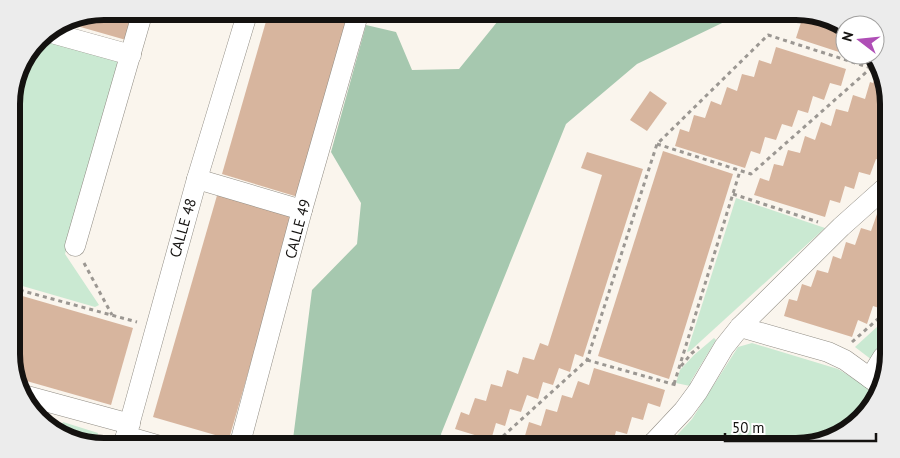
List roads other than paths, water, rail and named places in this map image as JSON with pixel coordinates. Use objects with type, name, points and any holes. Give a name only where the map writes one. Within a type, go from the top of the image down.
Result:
[{"type":"street","points":[[75,246],[141,20]]},
{"type":"street","name":"CALLE 48","points":[[126,435],[197,179],[245,20]]},
{"type":"street","name":"CALLE 49","points":[[241,438],[302,210],[356,20]]},
{"type":"street","points":[[57,35],[131,55]]},
{"type":"street","points":[[197,179],[302,210]]},
{"type":"street","points":[[657,438],[684,410],[724,347],[740,327],[880,192]]},
{"type":"street","points":[[740,327],[828,352],[853,365],[876,382]]},
{"type":"street","points":[[34,401],[126,435]]}]
